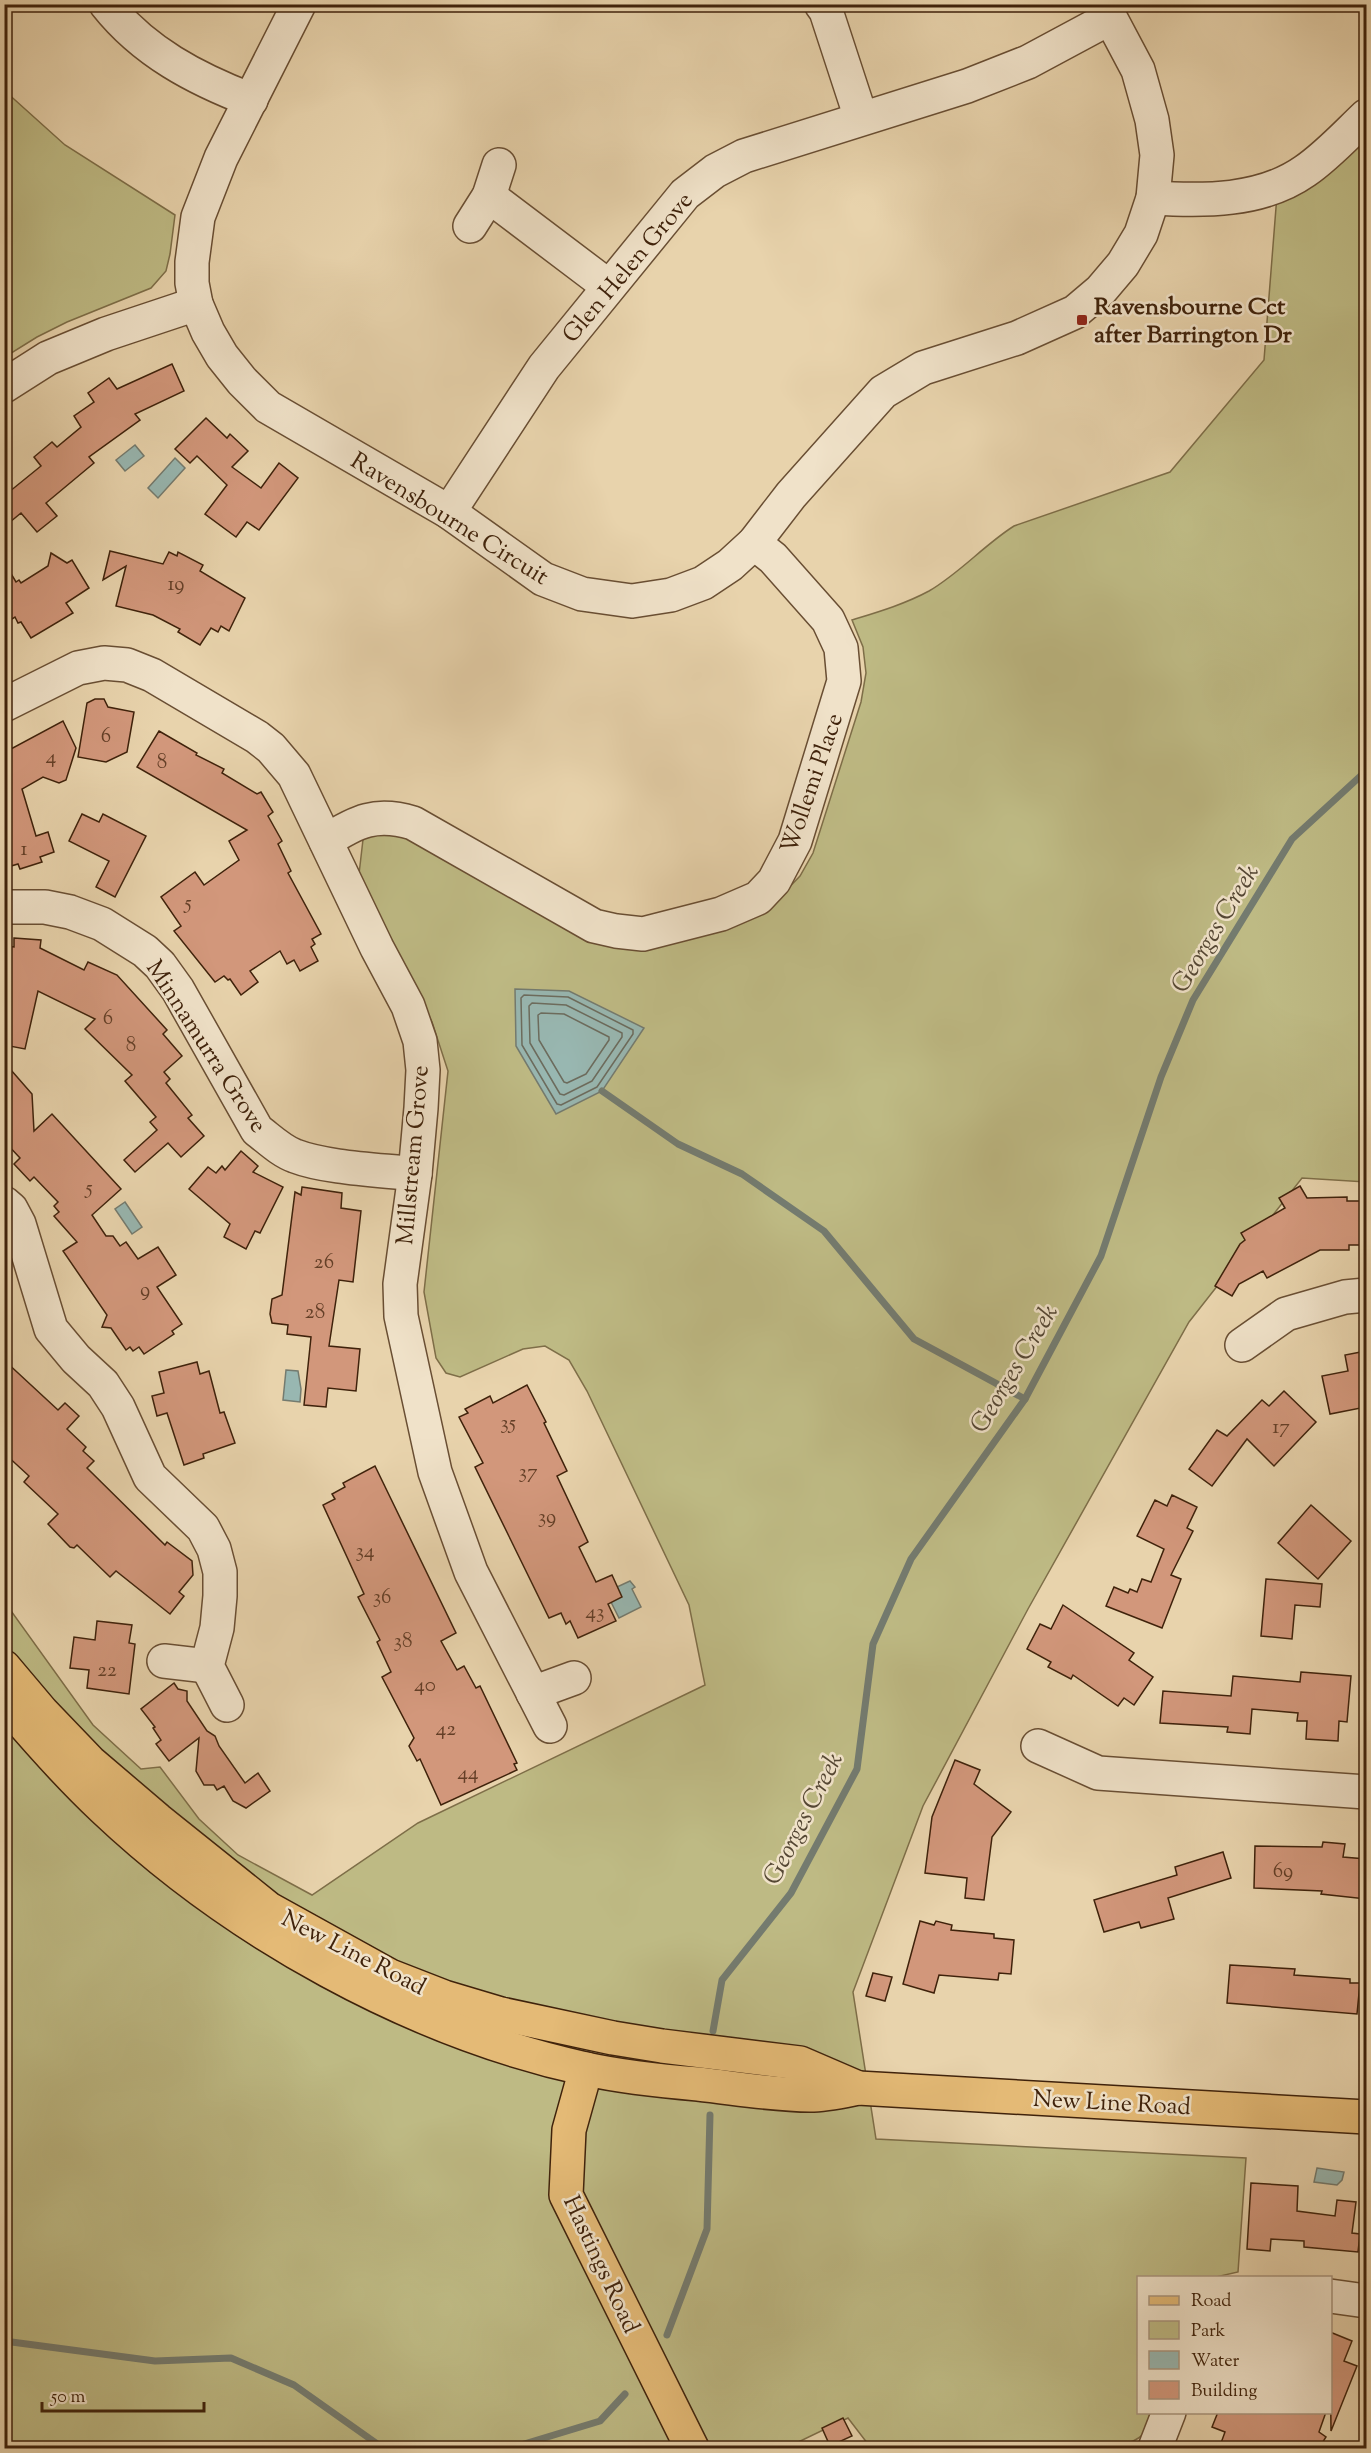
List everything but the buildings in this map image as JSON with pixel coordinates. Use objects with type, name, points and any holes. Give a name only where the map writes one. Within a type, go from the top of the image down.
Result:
[{"type":"main road","name":"New Line Road","points":[[4,1667],[42,1712],[90,1762],[269,1909],[390,1976],[444,1997],[501,2014],[662,2046],[800,2063],[858,2088]]},
{"type":"main road","name":"New Line Road","points":[[4,1701],[54,1760],[105,1810],[172,1868],[258,1929],[363,1989],[424,2016],[507,2047],[586,2069],[666,2081],[811,2096],[858,2088],[1366,2116]]},
{"type":"main road","points":[[501,2014],[572,2046],[580,2055],[586,2069],[607,2061],[631,2057],[799,2075],[814,2069]]},
{"type":"main road","name":"Hastings Road","points":[[586,2069],[569,2130],[566,2194],[692,2448]]},
{"type":"street","points":[[106,4],[119,21],[153,50],[193,76],[251,100]]},
{"type":"street","name":"Ravensbourne Circuit","points":[[299,4],[221,158],[198,217],[192,262],[192,283],[196,304],[222,356],[242,381],[268,407],[449,512],[543,579],[582,594],[632,601],[671,595],[703,583],[730,565],[754,543],[791,495],[883,392],[923,368],[1017,338],[1075,312],[1101,290],[1123,264],[1141,234],[1153,198],[1157,155],[1152,120],[1138,70],[1106,11]]},
{"type":"street","points":[[821,4],[826,11],[861,118]]},
{"type":"street","name":"Glen Helen Grove","points":[[449,512],[544,367],[608,286],[686,194],[715,171],[744,156],[967,86],[1028,62],[1106,11]]},
{"type":"street","points":[[1153,198],[1213,199],[1261,192],[1304,172],[1366,116]]},
{"type":"street","points":[[470,226],[489,196],[499,165]]},
{"type":"street","points":[[489,196],[608,286]]},
{"type":"street","points":[[4,386],[48,358],[106,334],[196,304]]},
{"type":"street","name":"Wollemi Place","points":[[326,841],[348,826],[376,817],[394,817],[413,823],[594,926],[616,931],[643,934],[721,914],[758,898],[774,881],[795,841],[844,681],[841,648],[828,620],[773,558],[754,543]]},
{"type":"street","name":"Millstream Grove","points":[[4,705],[78,668],[104,663],[127,665],[152,675],[257,737],[271,748],[294,775],[408,1006],[420,1041],[423,1070],[415,1174],[400,1284],[401,1316],[435,1472],[471,1572],[550,1726]]},
{"type":"street","name":"Minnamurra Grove","points":[[4,907],[45,906],[70,912],[102,924],[145,951],[160,965],[177,990],[257,1130],[294,1156],[314,1161],[415,1174]]},
{"type":"street","points":[[4,1203],[11,1209],[19,1224],[51,1329],[76,1359],[104,1384],[118,1407],[150,1477],[203,1528],[214,1549],[220,1572],[220,1596],[217,1628],[207,1666],[227,1705]]},
{"type":"street","points":[[1242,1345],[1286,1314],[1345,1297],[1366,1295]]},
{"type":"street","points":[[164,1661],[207,1666]]},
{"type":"street","points":[[533,1693],[573,1678]]},
{"type":"street","points":[[1038,1746],[1098,1773],[1366,1792]]},
{"type":"street","points":[[1332,2296],[1366,2301]]},
{"type":"street","points":[[1155,2448],[1168,2414]]},
{"type":"green space","points":[[5,91],[65,145],[175,215],[166,271],[151,288],[67,322],[5,357]]},
{"type":"green space","points":[[1366,130],[1366,1182],[1302,1178],[1189,1322],[1028,1609],[923,1806],[853,1992],[876,2139],[1246,2158],[1238,2272],[1220,2276],[1137,2276],[1137,2414],[1154,2414],[1142,2435],[1120,2446],[981,2443],[967,2448],[871,2448],[848,2418],[786,2448],[242,2448],[241,2443],[231,2448],[5,2448],[4,1601],[93,1725],[141,1769],[160,1767],[199,1819],[238,1855],[312,1895],[418,1823],[705,1685],[689,1605],[587,1391],[569,1360],[545,1346],[523,1349],[460,1377],[446,1373],[436,1358],[424,1292],[448,1071],[432,1022],[359,874],[364,831],[385,826],[578,932],[771,906],[800,876],[813,853],[861,702],[866,673],[863,647],[852,620],[901,604],[929,591],[1014,526],[1170,472],[1264,360],[1277,195]]},
{"type":"water","points":[[135,445],[144,456],[125,471],[116,460]]},
{"type":"water","points":[[175,458],[185,468],[158,498],[148,488]]},
{"type":"water","points":[[515,989],[569,991],[644,1028],[602,1091],[556,1114],[516,1046]]},
{"type":"water","points":[[125,1202],[142,1227],[132,1234],[115,1209]]},
{"type":"water","points":[[286,1370],[298,1371],[301,1389],[300,1402],[283,1400]]},
{"type":"water","points":[[630,1581],[635,1587],[632,1589],[641,1607],[619,1618],[606,1592]]},
{"type":"water","points":[[1317,2168],[1344,2172],[1342,2180],[1337,2185],[1314,2182]]},
{"type":"waterway","name":"Georges Creek","points":[[713,2031],[722,1980],[791,1893],[857,1769],[873,1644],[911,1559],[1025,1399],[1101,1256],[1161,1077],[1193,1000],[1292,839],[1366,771]]},
{"type":"waterway","points":[[602,1091],[678,1144],[742,1174],[824,1231],[914,1339],[1025,1399]]},
{"type":"waterway","name":"Georges Creek","points":[[667,2335],[707,2229],[710,2115]]},
{"type":"waterway","name":"Georges Creek","points":[[4,2341],[155,2361],[231,2358],[294,2385],[383,2448]]},
{"type":"waterway","name":"Georges Creek","points":[[511,2448],[600,2421],[625,2394]]},
{"type":"place","name":"Ravensbourne Cct after Barrington Dr","points":[[1082,320]]}]
